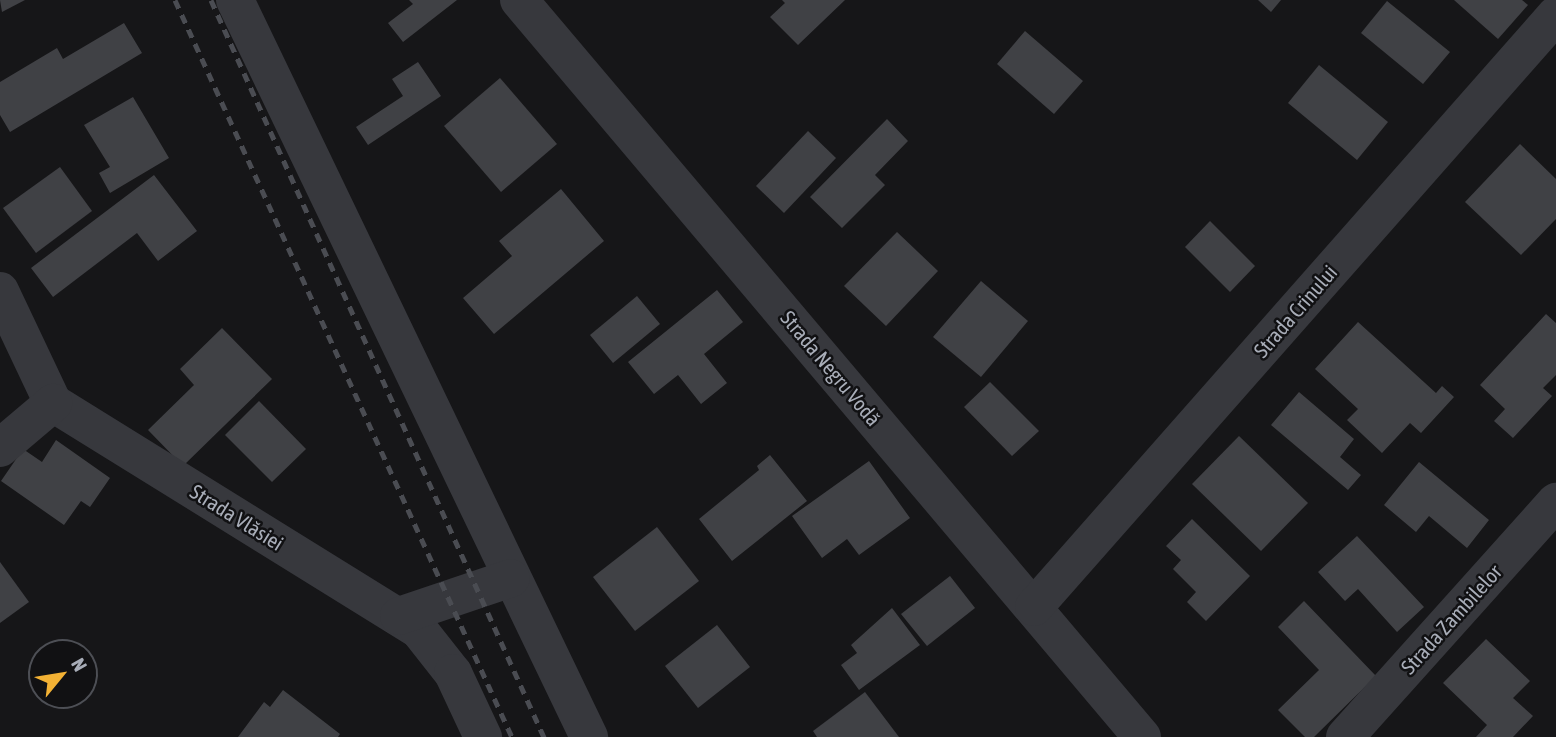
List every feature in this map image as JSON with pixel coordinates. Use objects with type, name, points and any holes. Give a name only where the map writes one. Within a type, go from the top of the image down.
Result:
[{"type":"street","points":[[235,0],[589,737]]},
{"type":"street","name":"Strada Negru Vodă","points":[[528,4],[1142,737]]},
{"type":"street","name":"Strada Crinului","points":[[1034,607],[1556,15]]},
{"type":"street","points":[[0,291],[53,403],[0,448]]},
{"type":"street","name":"Strada Vlăsiei","points":[[53,403],[419,630],[453,673],[483,737]]},
{"type":"street","name":"Strada Zambilelor","points":[[1345,737],[1556,502]]},
{"type":"street","points":[[399,616],[512,578]]},
{"type":"building","points":[[0,0],[25,0],[2,12]]},
{"type":"building","points":[[409,0],[457,0],[403,42],[388,23],[413,4]]},
{"type":"building","points":[[782,0],[845,0],[798,45],[770,17],[785,3]]},
{"type":"building","points":[[1258,0],[1281,0],[1271,12]]},
{"type":"building","points":[[1454,0],[1522,0],[1528,5],[1498,39]]},
{"type":"building","points":[[1387,1],[1450,52],[1423,84],[1361,33]]},
{"type":"building","points":[[124,23],[142,53],[10,132],[0,115],[0,82],[57,48],[63,59]]},
{"type":"building","points":[[1025,31],[1083,81],[1054,114],[997,64]]},
{"type":"building","points":[[418,62],[441,96],[368,145],[356,127],[403,96],[392,79]]},
{"type":"building","points":[[1319,65],[1388,122],[1357,160],[1288,103]]},
{"type":"building","points":[[500,78],[557,144],[501,192],[444,126]]},
{"type":"building","points":[[133,97],[169,158],[110,193],[99,173],[110,167],[84,125]]},
{"type":"building","points":[[887,119],[908,141],[875,175],[885,185],[842,228],[810,197]]},
{"type":"building","points":[[808,131],[836,158],[784,213],[756,186]]},
{"type":"building","points":[[1520,144],[1556,179],[1556,219],[1521,255],[1465,202]]},
{"type":"building","points":[[60,167],[92,211],[36,253],[3,208]]},
{"type":"building","points":[[154,175],[197,231],[158,261],[137,233],[53,297],[31,268]]},
{"type":"building","points":[[561,189],[604,241],[494,334],[463,298],[512,256],[499,241]]},
{"type":"building","points":[[1210,221],[1255,266],[1230,292],[1185,247]]},
{"type":"building","points":[[897,232],[938,271],[886,326],[844,286]]},
{"type":"building","points":[[981,281],[1028,321],[981,377],[933,337]]},
{"type":"building","points":[[717,290],[743,322],[704,354],[727,383],[701,404],[678,375],[654,394],[628,362]]},
{"type":"building","points":[[637,296],[660,324],[613,363],[590,335]]},
{"type":"building","points":[[1546,314],[1556,323],[1556,375],[1543,388],[1552,396],[1513,438],[1494,421],[1505,409],[1480,385]]},
{"type":"building","points":[[1358,322],[1436,393],[1442,386],[1454,397],[1421,433],[1410,423],[1382,453],[1347,420],[1358,409],[1315,369]]},
{"type":"building","points":[[222,328],[272,379],[183,466],[148,430],[194,385],[180,369]]},
{"type":"building","points":[[990,382],[1039,431],[1012,456],[964,407]]},
{"type":"building","points":[[1299,392],[1354,439],[1340,457],[1361,475],[1348,490],[1271,425]]},
{"type":"building","points":[[259,401],[306,449],[272,482],[225,435]]},
{"type":"building","points":[[1239,436],[1308,503],[1261,551],[1192,484]]},
{"type":"building","points":[[56,440],[110,478],[90,507],[81,501],[64,525],[1,481],[23,449],[42,462]]},
{"type":"building","points":[[770,455],[807,501],[732,561],[699,519],[759,470],[757,466]]},
{"type":"building","points":[[869,461],[910,518],[859,555],[847,539],[822,558],[792,516]]},
{"type":"building","points":[[1419,462],[1489,520],[1467,548],[1429,516],[1416,532],[1384,505]]},
{"type":"building","points":[[1192,519],[1250,576],[1206,621],[1187,602],[1196,592],[1173,569],[1181,560],[1166,546]]},
{"type":"building","points":[[657,527],[699,581],[635,631],[593,577]]},
{"type":"building","points":[[1357,536],[1424,607],[1397,632],[1358,589],[1345,601],[1318,572]]},
{"type":"building","points":[[0,562],[29,602],[0,623]]},
{"type":"building","points":[[950,576],[975,608],[927,646],[901,614]]},
{"type":"building","points":[[1304,601],[1376,676],[1314,737],[1305,737],[1278,710],[1319,670],[1278,627]]},
{"type":"building","points":[[892,608],[920,645],[859,690],[841,665],[857,653],[851,645]]},
{"type":"building","points":[[717,625],[750,667],[698,708],[665,666]]},
{"type":"building","points":[[1486,639],[1530,681],[1513,698],[1533,716],[1513,737],[1476,737],[1487,725],[1443,683]]},
{"type":"building","points":[[283,690],[340,734],[338,737],[238,737],[264,702],[270,707]]},
{"type":"building","points":[[865,692],[899,737],[817,737],[813,731]]},
{"type":"railway","points":[[175,0],[512,737]]},
{"type":"railway","points":[[211,0],[544,737]]}]
